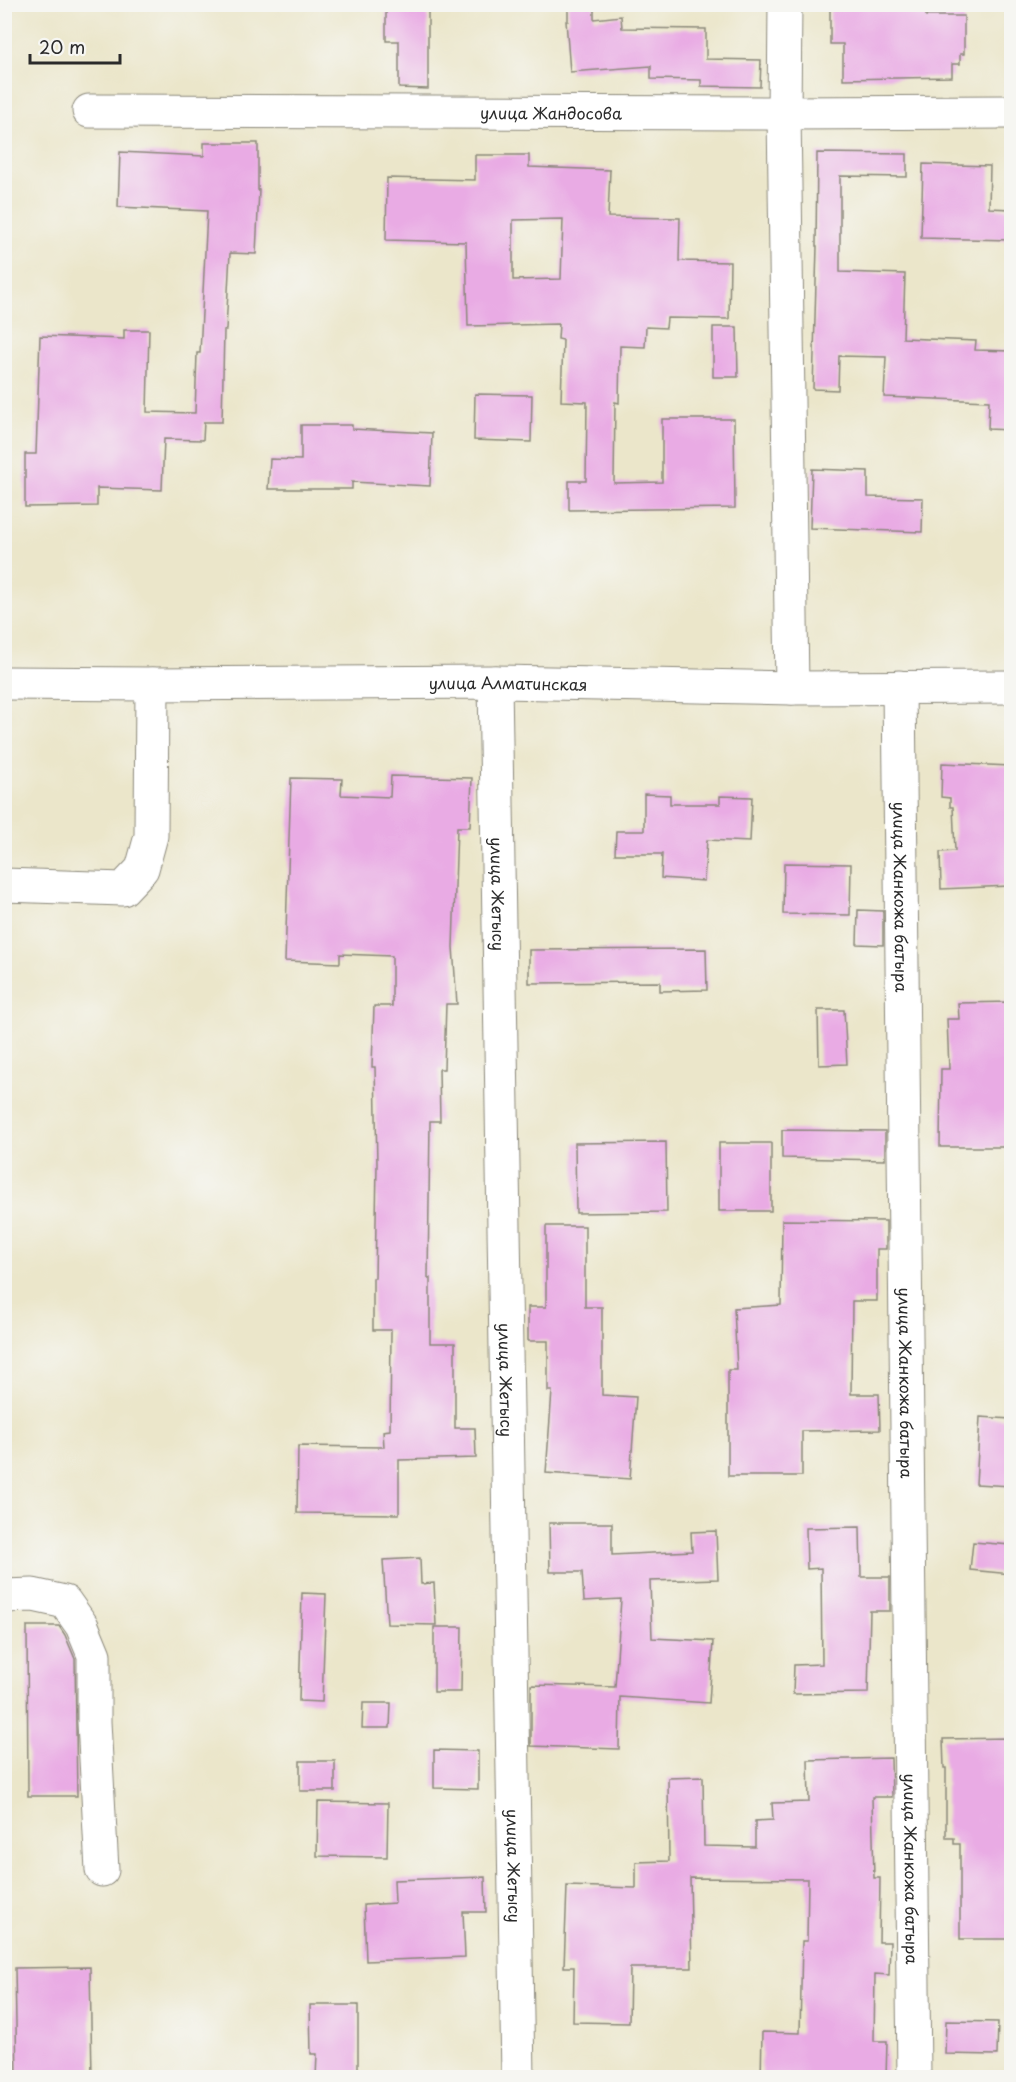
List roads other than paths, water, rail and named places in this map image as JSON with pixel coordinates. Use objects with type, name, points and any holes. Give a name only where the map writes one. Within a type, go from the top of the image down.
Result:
[{"type":"street","points":[[785,4],[783,113],[792,688]]},
{"type":"street","name":"улица Жандосова","points":[[89,111],[1011,112]]},
{"type":"street","name":"улица Алматинская","points":[[4,683],[495,682],[792,688],[1011,687]]},
{"type":"street","name":"улица Жетысу","points":[[495,682],[518,2078]]},
{"type":"street","points":[[4,885],[123,889],[141,869],[152,836],[152,684]]},
{"type":"street","name":"улица Жанкожа батыра","points":[[899,687],[914,2078]]},
{"type":"street","points":[[4,1596],[33,1595],[65,1602],[82,1626],[94,1655],[94,1722],[102,1870]]}]
